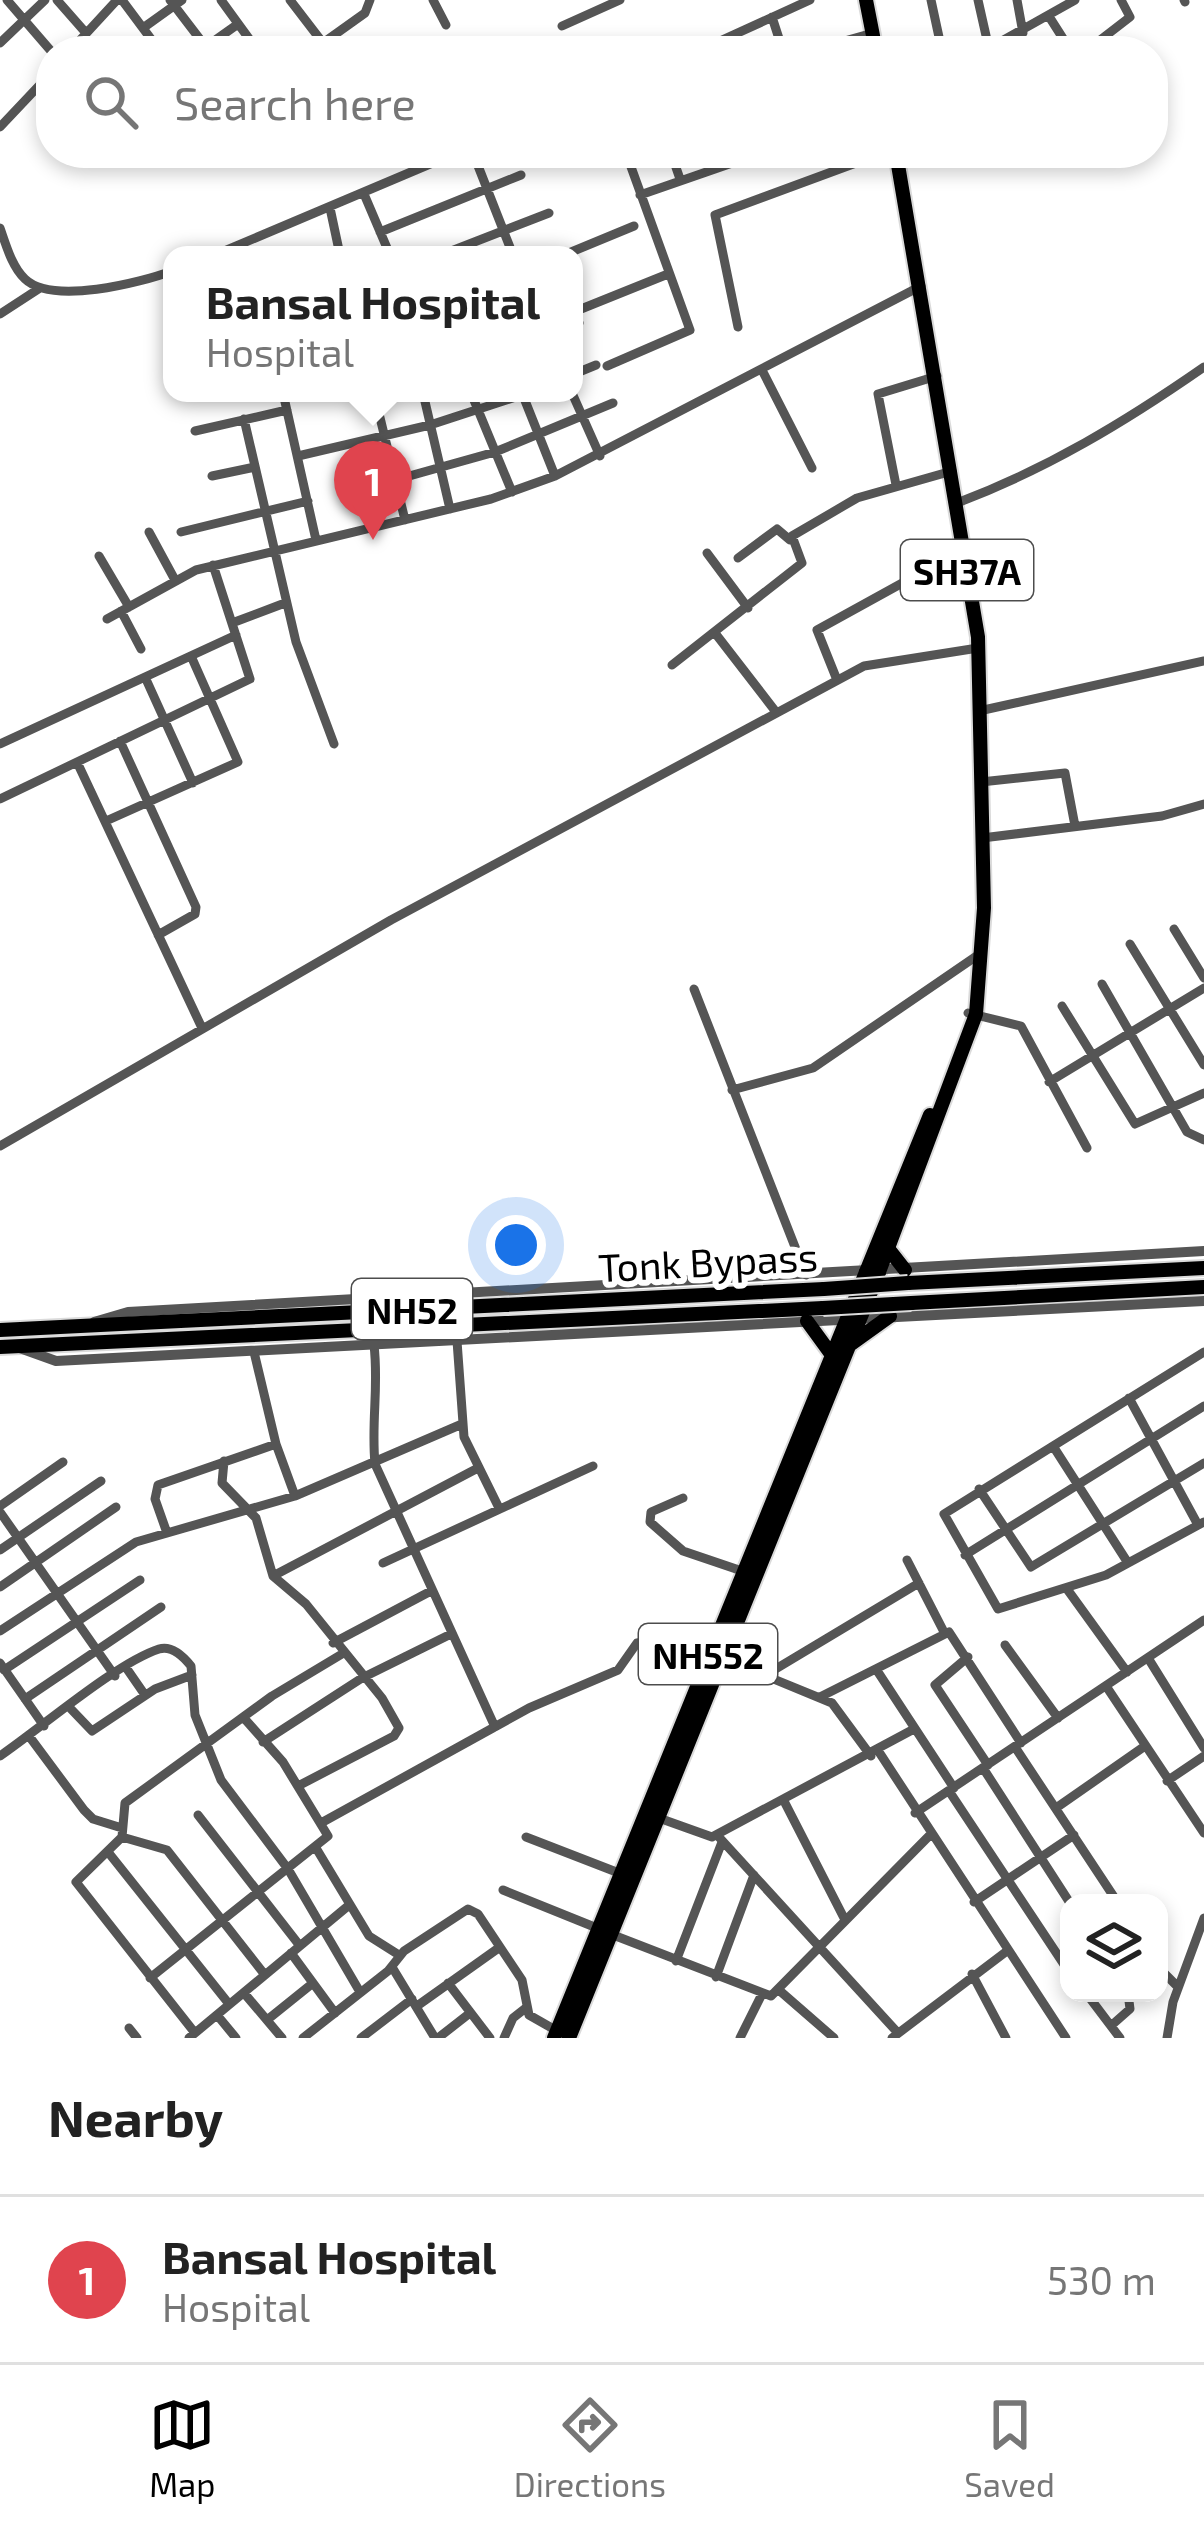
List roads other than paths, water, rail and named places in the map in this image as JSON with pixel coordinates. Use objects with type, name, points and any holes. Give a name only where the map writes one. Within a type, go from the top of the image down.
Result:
[{"type":"main road","points":[[866,0],[874,36]]},
{"type":"main road","name":"SH37A","points":[[872,1272],[887,1247],[972,1014],[981,953],[978,648],[937,376],[899,168]]},
{"type":"main road","name":"SH37A","points":[[872,1272],[972,1014]]},
{"type":"main road","points":[[887,1247],[906,1276]]},
{"type":"main road","name":"Tonk Bypass","points":[[0,1330],[824,1289],[906,1276],[1204,1268]]},
{"type":"main road","name":"NH552","points":[[560,2036],[656,1816],[742,1571],[831,1354],[872,1272]]},
{"type":"main road","name":"NH52","points":[[7,1347],[1204,1287]]},
{"type":"main road","points":[[848,1346],[890,1316]]},
{"type":"main road","name":"NH552","points":[[603,1931],[619,1873],[848,1346],[852,1318]]},
{"type":"main road","points":[[807,1321],[831,1354]]},
{"type":"street","points":[[8,0],[38,36]]},
{"type":"street","points":[[0,43],[45,0]]},
{"type":"street","points":[[57,0],[86,33]]},
{"type":"street","points":[[220,0],[247,36]]},
{"type":"street","points":[[333,36],[365,13],[370,0]]},
{"type":"street","points":[[433,0],[446,25]]},
{"type":"street","points":[[562,26],[620,0]]},
{"type":"street","points":[[731,36],[810,0]]},
{"type":"street","points":[[931,0],[939,36]]},
{"type":"street","points":[[978,0],[984,36]]},
{"type":"street","points":[[1017,0],[1023,33]]},
{"type":"street","points":[[1020,36],[1050,18],[1062,4],[1075,0]]},
{"type":"street","points":[[1105,36],[1130,17],[1121,0]]},
{"type":"street","points":[[83,36],[116,1],[149,36]]},
{"type":"street","points":[[143,28],[176,2],[197,36]]},
{"type":"street","points":[[295,2],[318,36]]},
{"type":"street","points":[[772,17],[778,36]]},
{"type":"street","points":[[1050,18],[1061,36]]},
{"type":"street","points":[[223,36],[238,24]]},
{"type":"street","points":[[862,36],[873,33]]},
{"type":"street","points":[[1,122],[36,88]]},
{"type":"street","points":[[237,246],[422,168]]},
{"type":"street","points":[[478,168],[509,246]]},
{"type":"street","points":[[583,371],[690,330],[631,168]]},
{"type":"street","points":[[676,168],[680,179]]},
{"type":"street","points":[[640,195],[714,168]]},
{"type":"street","points":[[738,327],[715,215],[842,168]]},
{"type":"street","points":[[380,232],[521,175]]},
{"type":"street","points":[[364,194],[386,246]]},
{"type":"street","points":[[330,208],[338,246]]},
{"type":"street","points":[[464,246],[549,213]]},
{"type":"street","points":[[583,247],[634,226]]},
{"type":"street","points":[[0,228],[20,273],[40,288]]},
{"type":"street","points":[[0,314],[40,288],[109,290],[163,274]]},
{"type":"street","points":[[583,308],[668,274]]},
{"type":"street","points":[[106,619],[175,580],[213,565],[451,509],[555,476],[921,286]]},
{"type":"street","points":[[957,503],[1073,452],[1204,367]]},
{"type":"street","points":[[763,372],[812,468]]},
{"type":"street","points":[[896,485],[878,394],[937,376]]},
{"type":"street","points":[[285,402],[316,540]]},
{"type":"street","points":[[376,402],[405,520]]},
{"type":"street","points":[[425,402],[451,509]]},
{"type":"street","points":[[474,402],[512,492]]},
{"type":"street","points":[[298,456],[430,425],[502,402]]},
{"type":"street","points":[[527,402],[555,476]]},
{"type":"street","points":[[576,402],[600,456]]},
{"type":"street","points":[[395,480],[441,471],[495,452],[613,403]]},
{"type":"street","points":[[195,430],[287,410]]},
{"type":"street","points":[[244,419],[285,603],[334,744]]},
{"type":"street","points":[[212,476],[255,467]]},
{"type":"street","points":[[790,540],[848,502],[952,471]]},
{"type":"street","points":[[181,532],[308,501]]},
{"type":"street","points":[[672,665],[802,563],[790,540],[777,530],[738,558]]},
{"type":"street","points":[[149,532],[175,580]]},
{"type":"street","points":[[837,680],[817,630],[964,549]]},
{"type":"street","points":[[707,553],[748,608]]},
{"type":"street","points":[[100,556],[141,649]]},
{"type":"street","points":[[0,799],[250,679],[213,565]]},
{"type":"street","points":[[232,622],[285,603]]},
{"type":"street","points":[[715,633],[776,712]]},
{"type":"street","points":[[0,744],[236,635]]},
{"type":"street","points":[[0,1146],[202,1028],[864,666],[978,648]]},
{"type":"street","points":[[106,821],[238,762],[191,656]]},
{"type":"street","points":[[979,711],[1204,662]]},
{"type":"street","points":[[145,677],[194,783]]},
{"type":"street","points":[[120,741],[196,911],[158,935]]},
{"type":"street","points":[[77,761],[202,1028]]},
{"type":"street","points":[[981,782],[1065,773],[1075,826]]},
{"type":"street","points":[[982,838],[1162,816],[1204,804]]},
{"type":"street","points":[[1174,929],[1204,978]]},
{"type":"street","points":[[1130,944],[1204,1065]]},
{"type":"street","points":[[732,1090],[813,1068],[981,953]]},
{"type":"street","points":[[1102,985],[1187,1132],[1204,1140]]},
{"type":"street","points":[[1049,1082],[1204,988]]},
{"type":"street","points":[[694,989],[806,1275]]},
{"type":"street","points":[[1062,1006],[1135,1124],[1204,1094]]},
{"type":"street","points":[[972,1014],[1021,1026],[1087,1148]]},
{"type":"street","points":[[85,1325],[128,1312],[806,1275],[872,1272],[906,1276],[1204,1251]]},
{"type":"street","points":[[7,1347],[56,1361],[1204,1301]]},
{"type":"street","points":[[457,1341],[462,1424],[500,1508]]},
{"type":"street","points":[[374,1345],[379,1390],[370,1419],[375,1464],[495,1727]]},
{"type":"street","points":[[254,1352],[276,1444],[295,1496]]},
{"type":"street","points":[[1129,1398],[1201,1524],[1128,1563],[998,1609],[944,1514],[979,1489],[1204,1352]]},
{"type":"street","points":[[965,1555],[1204,1406]]},
{"type":"street","points":[[0,1631],[123,1549],[295,1496],[462,1424]]},
{"type":"street","points":[[167,1533],[155,1488],[276,1444]]},
{"type":"street","points":[[1052,1445],[1128,1563]]},
{"type":"street","points":[[224,1461],[222,1483],[250,1510],[273,1576],[306,1604],[382,1698],[398,1732],[298,1786]]},
{"type":"street","points":[[63,1462],[0,1509],[115,1676]]},
{"type":"street","points":[[979,1489],[1030,1567],[1204,1463]]},
{"type":"street","points":[[382,1563],[592,1466]]},
{"type":"street","points":[[273,1576],[478,1468]]},
{"type":"street","points":[[0,1550],[101,1481]]},
{"type":"street","points":[[682,1498],[648,1514],[650,1522],[683,1552],[742,1571]]},
{"type":"street","points":[[0,1587],[116,1507]]},
{"type":"street","points":[[907,1560],[944,1632],[956,1637],[1112,1894]]},
{"type":"street","points":[[44,1726],[2,1667],[140,1580]]},
{"type":"street","points":[[763,1677],[919,1583]]},
{"type":"street","points":[[1067,1588],[1127,1672]]},
{"type":"street","points":[[333,1642],[431,1591]]},
{"type":"street","points":[[25,1699],[161,1606]]},
{"type":"street","points":[[915,1813],[1204,1620]]},
{"type":"street","points":[[820,1697],[944,1632]]},
{"type":"street","points":[[263,1742],[362,1678],[451,1634]]},
{"type":"street","points":[[321,1823],[495,1727],[618,1670],[642,1640],[713,1657],[838,1708],[875,1754],[1066,2038]]},
{"type":"street","points":[[1005,1645],[1058,1718]]},
{"type":"street","points":[[0,1756],[115,1676],[166,1647],[185,1659],[193,1675],[192,1704],[221,1780],[287,1869],[360,1992]]},
{"type":"street","points":[[342,1654],[243,1717],[125,1803],[122,1833],[79,1876],[77,1887],[191,2036],[348,1906]]},
{"type":"street","points":[[968,1657],[935,1684],[1064,1894]]},
{"type":"street","points":[[1148,1658],[1204,1752],[1168,1781]]},
{"type":"street","points":[[127,1669],[145,1695]]},
{"type":"street","points":[[876,1669],[1060,1957]]},
{"type":"street","points":[[70,1708],[92,1731],[145,1695],[193,1675]]},
{"type":"street","points":[[1106,1686],[1204,1833]]},
{"type":"street","points":[[150,1978],[328,1836],[298,1786],[243,1717]]},
{"type":"street","points":[[656,1816],[699,1837],[720,1839],[914,1729]]},
{"type":"street","points":[[29,1736],[93,1819],[166,1850],[265,1975]]},
{"type":"street","points":[[1056,1808],[1145,1746]]},
{"type":"street","points":[[784,1801],[844,1918]]},
{"type":"street","points":[[198,1815],[296,1949],[335,2013]]},
{"type":"street","points":[[974,1902],[1073,1835]]},
{"type":"street","points":[[503,1890],[771,1996],[929,1836]]},
{"type":"street","points":[[526,1837],[619,1873]]},
{"type":"street","points":[[720,1839],[895,2035],[1006,1951]]},
{"type":"street","points":[[676,1961],[720,1839]]},
{"type":"street","points":[[316,1848],[369,1936],[400,1955]]},
{"type":"street","points":[[108,1852],[229,2004]]},
{"type":"street","points":[[716,1976],[754,1875]]},
{"type":"street","points":[[303,2038],[392,1967],[400,1955],[468,1909],[478,1914],[522,1981],[534,2020],[560,2036]]},
{"type":"street","points":[[1167,2038],[1178,1987],[1204,1918]]},
{"type":"street","points":[[361,2038],[500,1947]]},
{"type":"street","points":[[392,1967],[437,2038],[470,2013]]},
{"type":"street","points":[[973,1974],[1006,2038]]},
{"type":"street","points":[[1168,1977],[1178,1987]]},
{"type":"street","points":[[267,2020],[313,1983]]},
{"type":"street","points":[[448,1983],[490,2038]]},
{"type":"street","points":[[780,1990],[834,2038]]},
{"type":"street","points":[[244,1993],[282,2038]]},
{"type":"street","points":[[740,2038],[762,1994]]},
{"type":"street","points":[[1094,2002],[1120,2038]]},
{"type":"street","points":[[1112,2024],[1130,2009],[1129,2002]]},
{"type":"street","points":[[504,2038],[513,2018],[527,2007]]},
{"type":"street","points":[[217,2015],[236,2038]]},
{"type":"place","name":"Bansal Hospital","points":[[373,540]]}]
